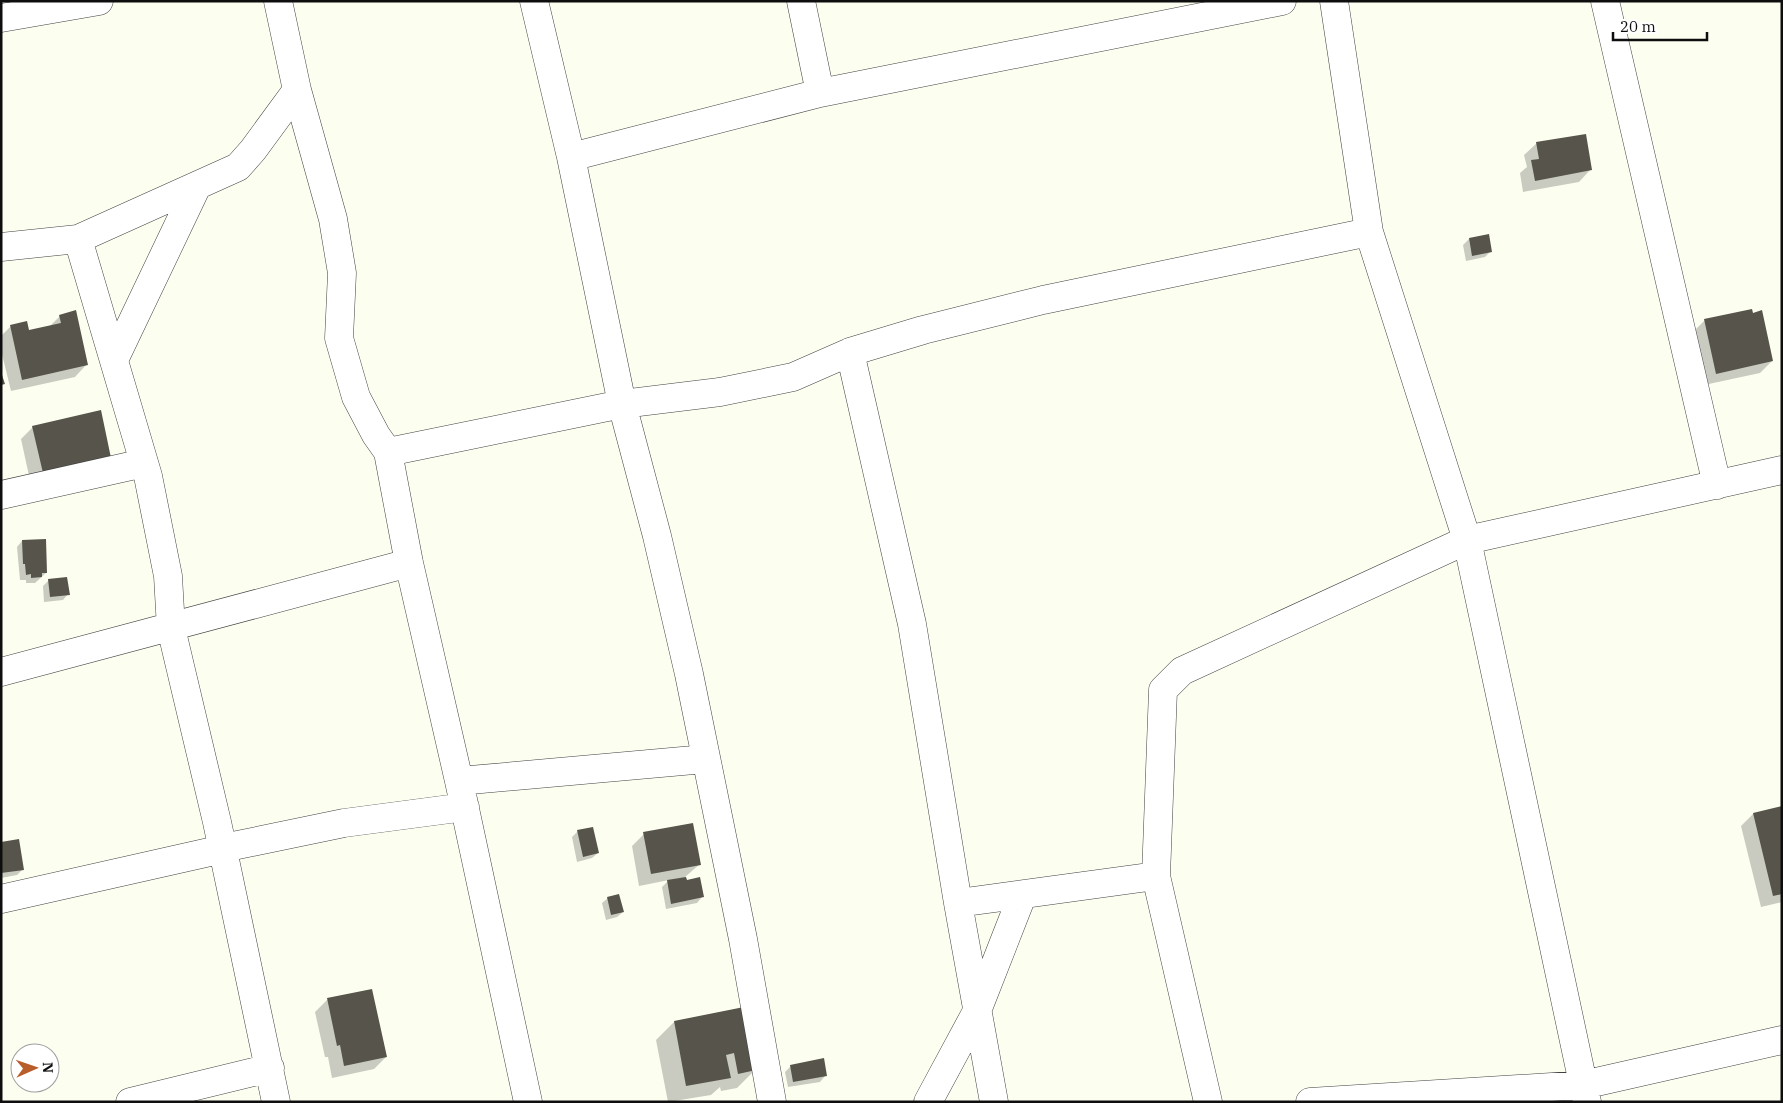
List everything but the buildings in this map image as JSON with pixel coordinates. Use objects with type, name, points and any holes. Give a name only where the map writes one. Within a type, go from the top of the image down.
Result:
[{"type":"street","points":[[1,18],[99,1]]},
{"type":"street","points":[[278,1],[297,90],[333,219],[341,264],[339,338],[356,397],[376,435],[388,452],[408,563],[465,807],[528,1102]]},
{"type":"street","points":[[534,1],[571,157],[622,404],[666,573],[689,674],[743,939],[772,1102]]},
{"type":"street","points":[[801,1],[820,93]]},
{"type":"street","points":[[571,157],[820,93],[1282,1]]},
{"type":"street","points":[[1334,1],[1369,232],[1467,540],[1585,1093]]},
{"type":"street","points":[[1605,1],[1717,485]]},
{"type":"street","points":[[1,248],[78,239],[238,167],[253,150],[297,90]]},
{"type":"street","points":[[114,360],[197,186]]},
{"type":"street","points":[[388,452],[622,404],[720,392],[793,377],[850,352],[923,330],[1043,300],[1369,232]]},
{"type":"street","points":[[78,239],[144,463],[168,576],[171,628],[223,848],[276,1102]]},
{"type":"street","points":[[850,352],[912,624],[958,904],[994,1102]]},
{"type":"street","points":[[1,495],[144,463]]},
{"type":"street","points":[[1208,1102],[1156,876],[1163,690],[1182,671],[1467,540],[1782,470]]},
{"type":"street","points":[[1,672],[408,563]]},
{"type":"street","points":[[459,781],[705,759]]},
{"type":"street","points":[[1,899],[223,848],[344,823],[465,807]]},
{"type":"street","points":[[958,904],[1156,876]]},
{"type":"street","points":[[928,1102],[977,1011],[1022,896]]},
{"type":"street","points":[[1310,1102],[1585,1093],[1782,1040]]},
{"type":"street","points":[[130,1102],[270,1068]]}]
